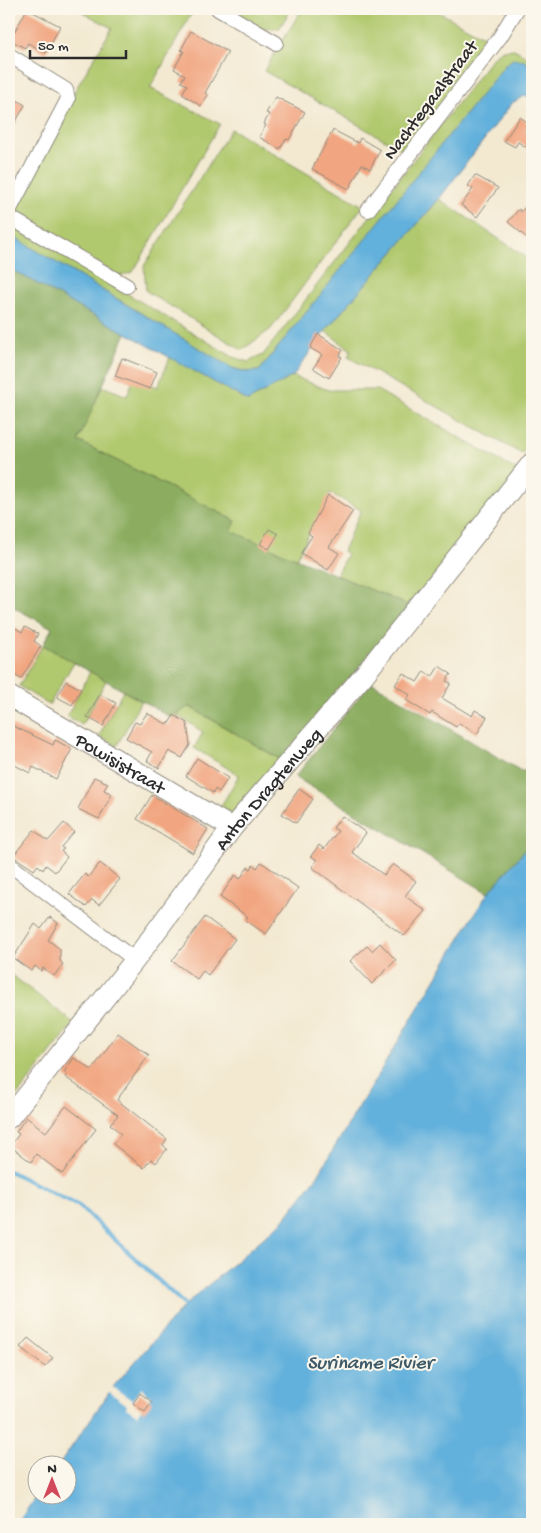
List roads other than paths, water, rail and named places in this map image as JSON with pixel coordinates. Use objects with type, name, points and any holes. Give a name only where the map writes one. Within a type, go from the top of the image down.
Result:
[{"type":"main road","name":"Anton Dragtenweg","points":[[9,1118],[135,960],[232,828],[363,676],[532,463]]},
{"type":"main road","name":"Powisistraat","points":[[9,696],[232,828]]},
{"type":"street","points":[[218,9],[276,43]]},
{"type":"street","name":"Nachtegaalstraat","points":[[368,210],[500,37],[517,9]]},
{"type":"street","points":[[9,55],[66,90],[68,98],[9,211]]},
{"type":"street","points":[[9,216],[128,286]]},
{"type":"street","points":[[9,864],[135,960]]},
{"type":"water","points":[[513,59],[525,61],[532,68],[532,96],[524,96],[512,103],[439,199],[325,331],[293,376],[248,401],[9,268],[9,234],[232,368],[246,372],[259,371],[506,64]]},
{"type":"water","name":"Suriname Rivier","points":[[532,842],[532,1524],[17,1524],[29,1506],[78,1506],[78,1456],[65,1456],[113,1387],[184,1306],[283,1221],[318,1175],[488,893]]},
{"type":"waterway","points":[[9,1171],[79,1206],[188,1308]]}]
